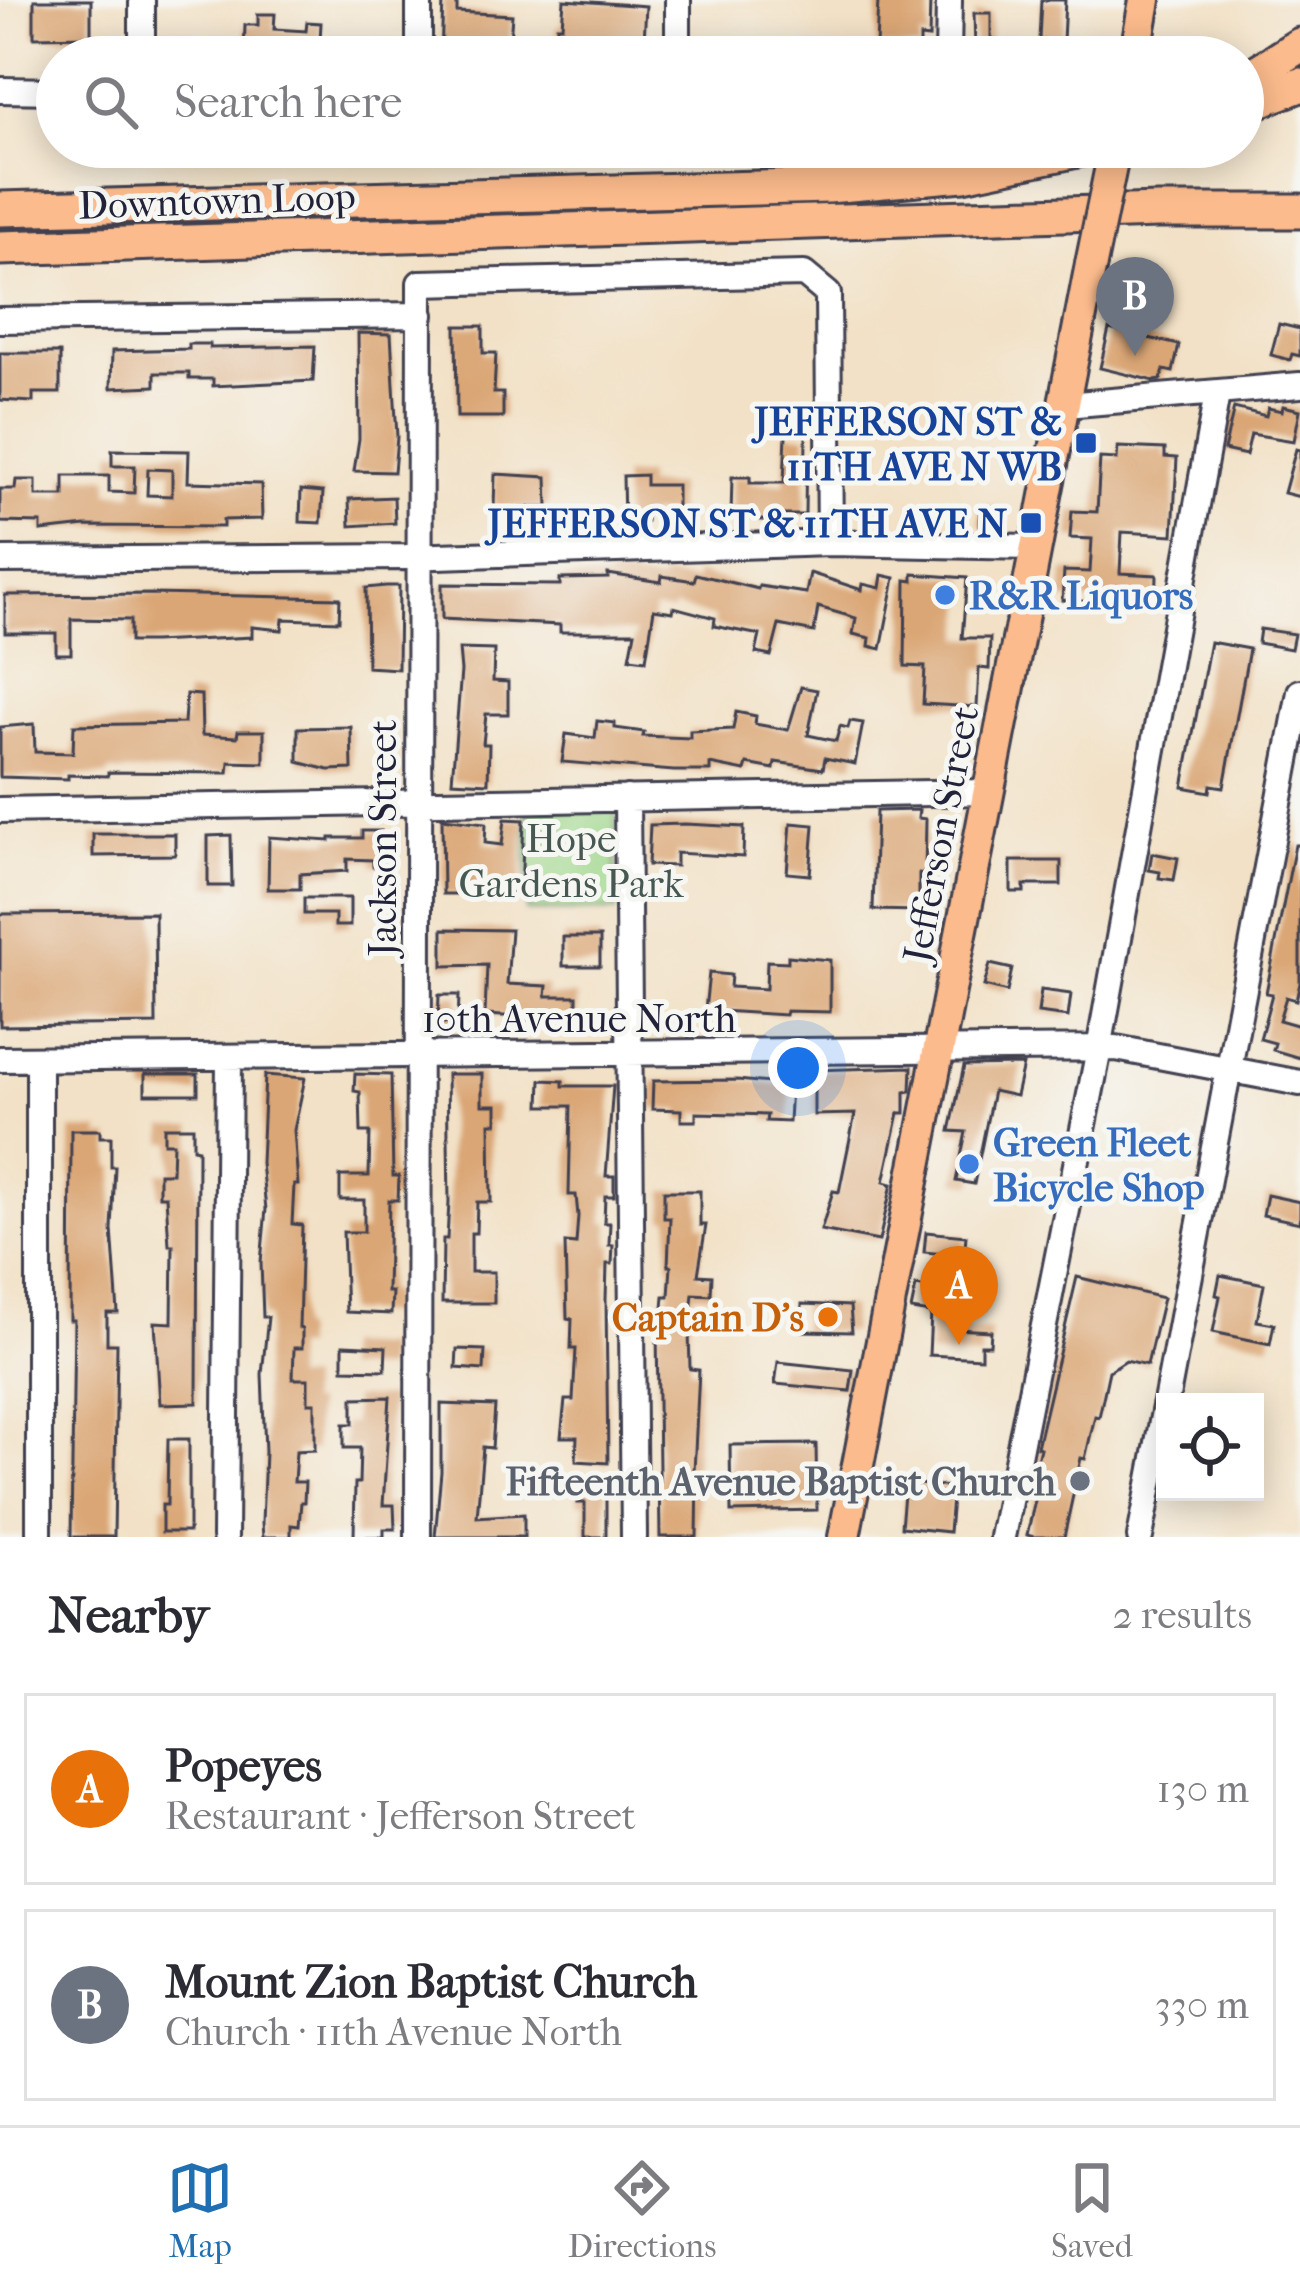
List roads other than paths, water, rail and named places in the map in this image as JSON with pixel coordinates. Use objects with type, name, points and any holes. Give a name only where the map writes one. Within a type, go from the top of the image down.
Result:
[{"type":"highway","points":[[1264,68],[1300,45]]},
{"type":"highway","points":[[1264,98],[1300,85]]},
{"type":"highway","name":"Downtown Loop","points":[[0,209],[828,186],[992,168]]},
{"type":"highway","points":[[1158,211],[1300,189]]},
{"type":"highway","name":"Downtown Loop","points":[[0,248],[1158,211],[1300,211]]},
{"type":"main road","points":[[1139,36],[1145,0]]},
{"type":"main road","name":"Jefferson Street","points":[[844,1537],[1111,168]]},
{"type":"street","points":[[142,0],[142,36]]},
{"type":"street","points":[[419,0],[419,36]]},
{"type":"street","points":[[678,0],[678,36]]},
{"type":"street","points":[[949,0],[949,36]]},
{"type":"street","points":[[0,90],[36,91]]},
{"type":"street","name":"Jackson Street","points":[[418,1537],[420,283],[805,274],[828,294],[830,543]]},
{"type":"street","points":[[0,320],[421,315]]},
{"type":"street","points":[[1065,405],[1300,385]]},
{"type":"street","points":[[1002,1537],[1099,1049],[1217,394]]},
{"type":"street","points":[[0,560],[419,557],[830,543],[1037,547]]},
{"type":"street","points":[[1167,1393],[1300,692]]},
{"type":"street","points":[[0,810],[987,792]]},
{"type":"street","points":[[627,798],[634,1537]]},
{"type":"street","name":"10th Avenue North","points":[[0,1059],[1117,1048],[1300,1083]]},
{"type":"street","points":[[225,1537],[229,1057]]},
{"type":"street","points":[[39,1060],[40,1537]]},
{"type":"street","points":[[1140,1537],[1156,1452]]},
{"type":"place","name":"Mount Zion Baptist Church","points":[[1135,356]]},
{"type":"place","name":"JEFFERSON ST & 11TH AVE N WB","points":[[1086,443]]},
{"type":"place","name":"JEFFERSON ST & 11TH AVE N","points":[[1031,523]]},
{"type":"place","name":"R&R Liquors","points":[[945,595]]},
{"type":"place","name":"Green Fleet Bicycle Shop","points":[[969,1164]]},
{"type":"place","name":"Captain D's","points":[[828,1317]]},
{"type":"place","name":"Popeyes","points":[[959,1345]]},
{"type":"place","name":"Fifteenth Avenue Baptist Church","points":[[1080,1481]]},
{"type":"park label","name":"Hope Gardens Park","points":[[571,860]]}]
